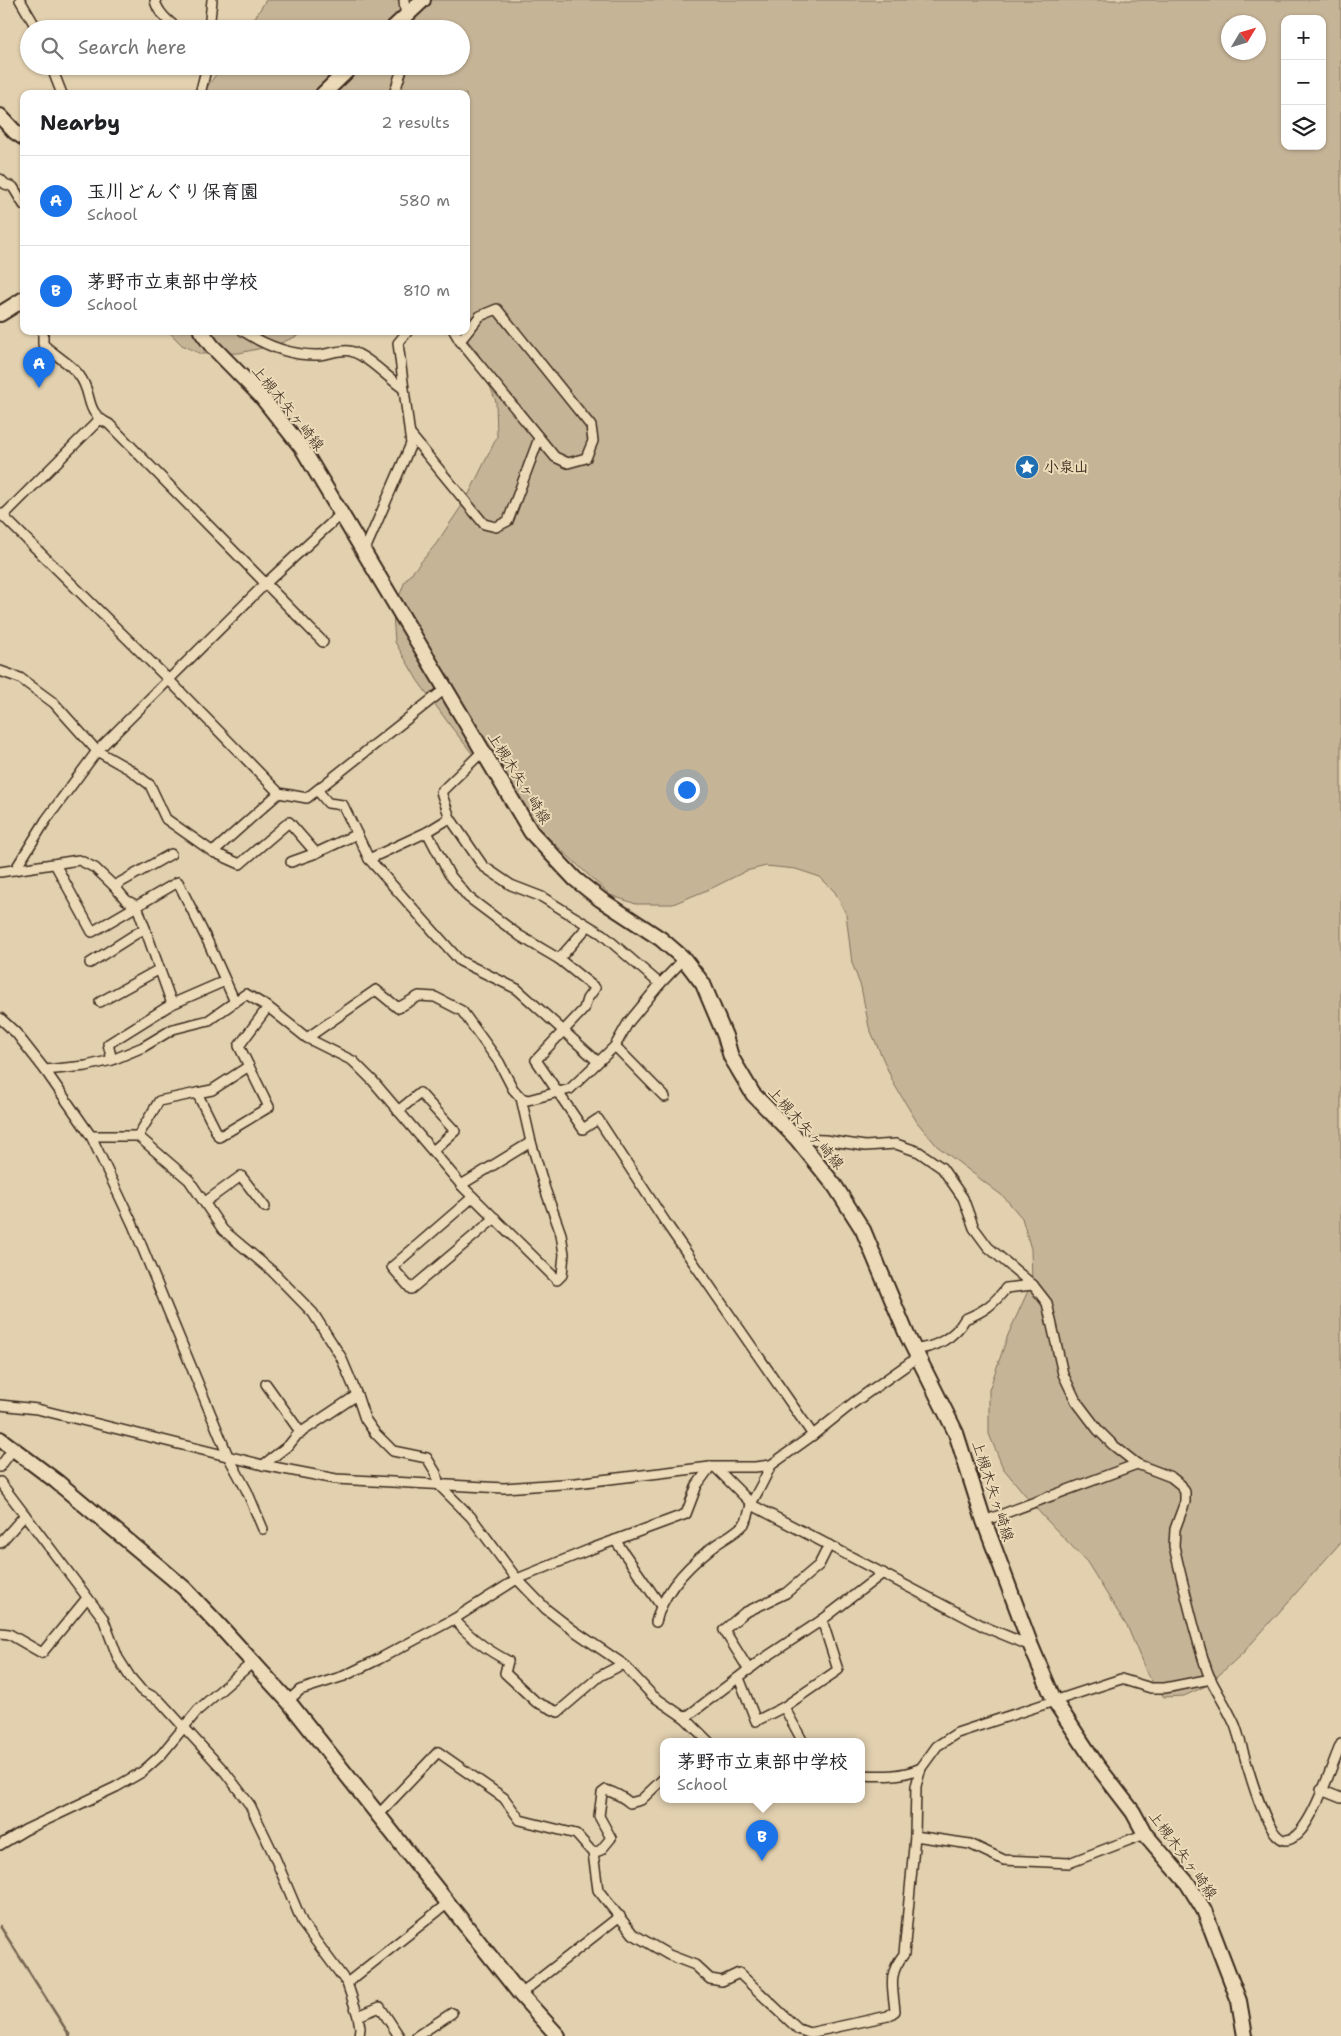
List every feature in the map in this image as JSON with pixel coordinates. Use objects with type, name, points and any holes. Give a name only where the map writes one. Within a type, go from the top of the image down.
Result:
[{"type":"main road","points":[[408,20],[423,0]]},
{"type":"main road","points":[[327,90],[343,75]]},
{"type":"main road","points":[[0,116],[20,135]]},
{"type":"main road","points":[[1,312],[20,301]]},
{"type":"main road","name":"上槻木矢ヶ崎線","points":[[204,335],[212,346],[260,396],[302,448],[531,832],[558,862],[600,899],[661,939],[684,959],[703,984],[725,1036],[731,1057],[753,1094],[797,1140],[835,1186],[863,1230],[916,1353],[956,1433],[984,1521],[1031,1646],[1054,1700],[1096,1764],[1133,1812],[1145,1834],[1188,1884],[1204,1910],[1240,2001],[1245,2036]]},
{"type":"main road","points":[[0,1439],[56,1481],[184,1588],[288,1700],[520,1994],[558,2036]]},
{"type":"street","points":[[20,0],[31,20]]},
{"type":"street","points":[[155,0],[156,6],[167,20]]},
{"type":"street","points":[[210,20],[212,0]]},
{"type":"street","points":[[404,0],[406,20]]},
{"type":"street","points":[[55,75],[60,90]]},
{"type":"street","points":[[201,90],[205,75]]},
{"type":"street","points":[[395,90],[400,75]]},
{"type":"street","points":[[0,179],[5,184],[13,187],[20,198]]},
{"type":"street","points":[[456,335],[555,457],[568,463],[586,458],[593,441],[591,426],[497,308],[480,316],[470,328]]},
{"type":"street","points":[[43,335],[43,344],[80,376],[88,392],[93,413],[100,420],[109,424],[323,642]]},
{"type":"street","points":[[249,335],[264,344],[282,351],[317,355],[348,351],[361,356],[404,389]]},
{"type":"street","points":[[364,552],[411,444],[398,343],[405,335]]},
{"type":"street","points":[[460,341],[465,335]]},
{"type":"street","points":[[100,420],[2,515],[169,680],[279,793],[307,798],[445,689]]},
{"type":"street","points":[[410,434],[484,524],[496,527],[508,521],[539,438]]},
{"type":"street","points":[[15,870],[46,820],[97,751],[265,584],[342,513]]},
{"type":"street","points":[[0,671],[20,678],[54,703],[97,751],[129,769],[150,785],[166,819],[213,852],[240,864],[289,822],[316,853]]},
{"type":"street","points":[[483,751],[441,792],[450,818],[482,866],[511,885],[542,897],[588,926],[609,940],[660,984]]},
{"type":"street","points":[[318,791],[328,803],[343,805],[369,859],[460,961],[517,989],[597,1061]]},
{"type":"street","points":[[213,852],[279,793]]},
{"type":"street","points":[[369,859],[427,832],[450,818]]},
{"type":"street","points":[[427,832],[449,874],[468,897],[520,936],[558,959],[595,988],[587,999],[584,1009],[536,1060],[583,1129],[598,1119],[666,1223],[813,1435]]},
{"type":"street","points":[[291,862],[357,834]]},
{"type":"street","points":[[114,886],[171,854]]},
{"type":"street","points":[[0,872],[79,860],[95,868],[126,900],[137,906],[158,970],[172,1004]]},
{"type":"street","points":[[55,864],[92,932],[178,882],[235,1002]]},
{"type":"street","points":[[558,959],[588,926]]},
{"type":"street","points":[[90,963],[145,928]]},
{"type":"street","points":[[521,1098],[528,1100],[570,1089],[597,1061],[615,1046],[628,1023],[660,984],[684,959]]},
{"type":"street","points":[[100,1002],[158,970]]},
{"type":"street","points":[[112,1060],[108,1044],[172,1004],[225,981]]},
{"type":"street","points":[[45,1070],[86,1066],[112,1060],[143,1046],[173,1029],[209,1020],[246,994],[268,1007],[308,1038],[353,1061],[373,1081],[473,1197],[557,1280],[562,1275],[564,1254],[561,1234],[531,1142],[521,1098],[462,1012],[435,996],[419,996],[398,1008],[376,990],[308,1038]]},
{"type":"street","points":[[197,1093],[219,1137],[268,1107],[239,1046],[268,1007]]},
{"type":"street","points":[[0,1018],[16,1033],[45,1070],[91,1136],[133,1225],[228,1456],[247,1491],[263,1529]]},
{"type":"street","points":[[615,1046],[665,1097]]},
{"type":"street","points":[[138,1136],[159,1101],[212,1090],[249,1066]]},
{"type":"street","points":[[398,1111],[420,1093],[455,1132],[433,1152]]},
{"type":"street","points":[[91,1136],[138,1136],[189,1180],[223,1230],[272,1272],[313,1313],[341,1357],[358,1395],[364,1419],[375,1433],[393,1451],[427,1458],[436,1473],[439,1485],[471,1517],[517,1579],[546,1609],[623,1664],[653,1696],[685,1718],[705,1738]]},
{"type":"street","points":[[797,1140],[825,1140],[865,1146],[896,1144],[919,1152],[942,1168],[963,1198],[974,1228],[988,1247],[1033,1285],[1047,1303],[1063,1374],[1076,1401],[1098,1430],[1113,1445],[1137,1464],[1171,1477],[1181,1485],[1185,1492],[1185,1502],[1175,1528],[1174,1546],[1200,1649],[1211,1679],[1235,1727],[1258,1802],[1279,1838],[1285,1840],[1292,1839],[1307,1824],[1341,1744]]},
{"type":"street","points":[[461,1184],[531,1142]]},
{"type":"street","points":[[204,1202],[241,1176],[264,1207]]},
{"type":"street","points":[[473,1197],[392,1267],[410,1289],[495,1218]]},
{"type":"street","points":[[0,1405],[37,1409],[263,1465],[336,1479],[482,1488],[549,1485],[713,1468],[755,1467],[771,1464],[813,1435],[916,1353],[953,1335],[965,1319],[982,1312],[996,1302],[1006,1288],[1033,1285]]},
{"type":"street","points":[[266,1384],[301,1433]]},
{"type":"street","points":[[263,1465],[301,1433],[358,1395]]},
{"type":"street","points":[[0,1467],[14,1449]]},
{"type":"street","points":[[656,1622],[661,1606],[671,1587],[692,1564],[745,1523],[751,1504],[762,1488],[771,1464]]},
{"type":"street","points":[[984,1521],[1137,1464]]},
{"type":"street","points":[[713,1468],[751,1504],[792,1528],[985,1627],[1031,1646]]},
{"type":"street","points":[[288,1700],[300,1690],[344,1676],[454,1619],[517,1579],[686,1514],[697,1485],[713,1468]]},
{"type":"street","points":[[0,1482],[103,1618],[118,1658],[130,1677],[141,1690],[159,1700],[225,1772],[250,1805],[303,1924],[348,1984],[358,2016],[359,2036]]},
{"type":"street","points":[[0,1543],[25,1516]]},
{"type":"street","points":[[615,1540],[661,1606]]},
{"type":"street","points":[[749,1670],[724,1630],[744,1613],[786,1593],[819,1565],[828,1545]]},
{"type":"street","points":[[685,1718],[749,1670],[822,1620],[883,1573]]},
{"type":"street","points":[[0,1633],[9,1634],[42,1653],[87,1598]]},
{"type":"street","points":[[454,1619],[465,1632],[508,1661],[505,1673],[536,1702],[558,1712],[600,1676],[623,1664]]},
{"type":"street","points":[[738,1678],[756,1721],[784,1708],[838,1670],[822,1620]]},
{"type":"street","points":[[0,1844],[116,1787],[142,1772],[161,1755],[198,1710],[253,1662]]},
{"type":"street","points":[[378,1815],[438,1752],[504,1798],[520,1820],[576,1834],[593,1853],[598,1890],[633,1934],[669,1955],[695,1965],[710,1979],[722,1981],[739,1973],[798,2029],[809,2033],[888,2016],[895,2012],[892,1972],[904,1954],[915,1836],[916,1786],[921,1768],[937,1746],[957,1733],[1122,1678],[1151,1688],[1165,1688],[1211,1679]]},
{"type":"street","points":[[784,1708],[801,1738]]},
{"type":"street","points":[[865,1775],[888,1777],[909,1773],[921,1768]]},
{"type":"street","points":[[593,1853],[601,1850],[611,1838],[599,1816],[602,1793],[606,1790],[612,1792],[622,1796],[630,1803],[641,1800],[660,1782]]},
{"type":"street","points":[[1321,1790],[1341,1798]]},
{"type":"street","points":[[915,1836],[970,1844],[1004,1860],[1069,1863],[1145,1834]]},
{"type":"street","points":[[348,1984],[448,1903]]},
{"type":"street","points":[[520,1994],[620,1916]]},
{"type":"street","points":[[358,2016],[380,2007],[399,2036]]},
{"type":"street","points":[[417,2036],[452,2013]]},
{"type":"shaded area","points":[[266,0],[1341,0],[1341,1542],[1243,1653],[1208,1685],[1184,1696],[1164,1697],[1148,1676],[1128,1628],[1087,1562],[1041,1514],[1003,1468],[989,1434],[989,1390],[1008,1335],[1032,1282],[1031,1249],[1022,1218],[1004,1197],[937,1146],[917,1122],[894,1084],[869,1027],[861,987],[852,963],[846,914],[835,892],[820,877],[796,869],[766,866],[746,871],[673,904],[636,904],[610,895],[513,805],[452,728],[418,681],[395,642],[393,613],[405,581],[436,544],[467,498],[497,437],[496,402],[478,353],[463,335],[470,335],[470,90],[205,90],[216,75],[470,75],[470,20],[254,20]]},
{"type":"shaded area","points":[[172,335],[300,335],[276,345],[239,353],[201,354],[182,345]]},
{"type":"waterway","points":[[0,1926],[70,2036]]},
{"type":"place","name":"玉川どんぐり保育園","points":[[39,388]]},
{"type":"place","name":"小泉山","points":[[1027,467]]},
{"type":"place","name":"茅野市立東部中学校","points":[[762,1861]]}]
